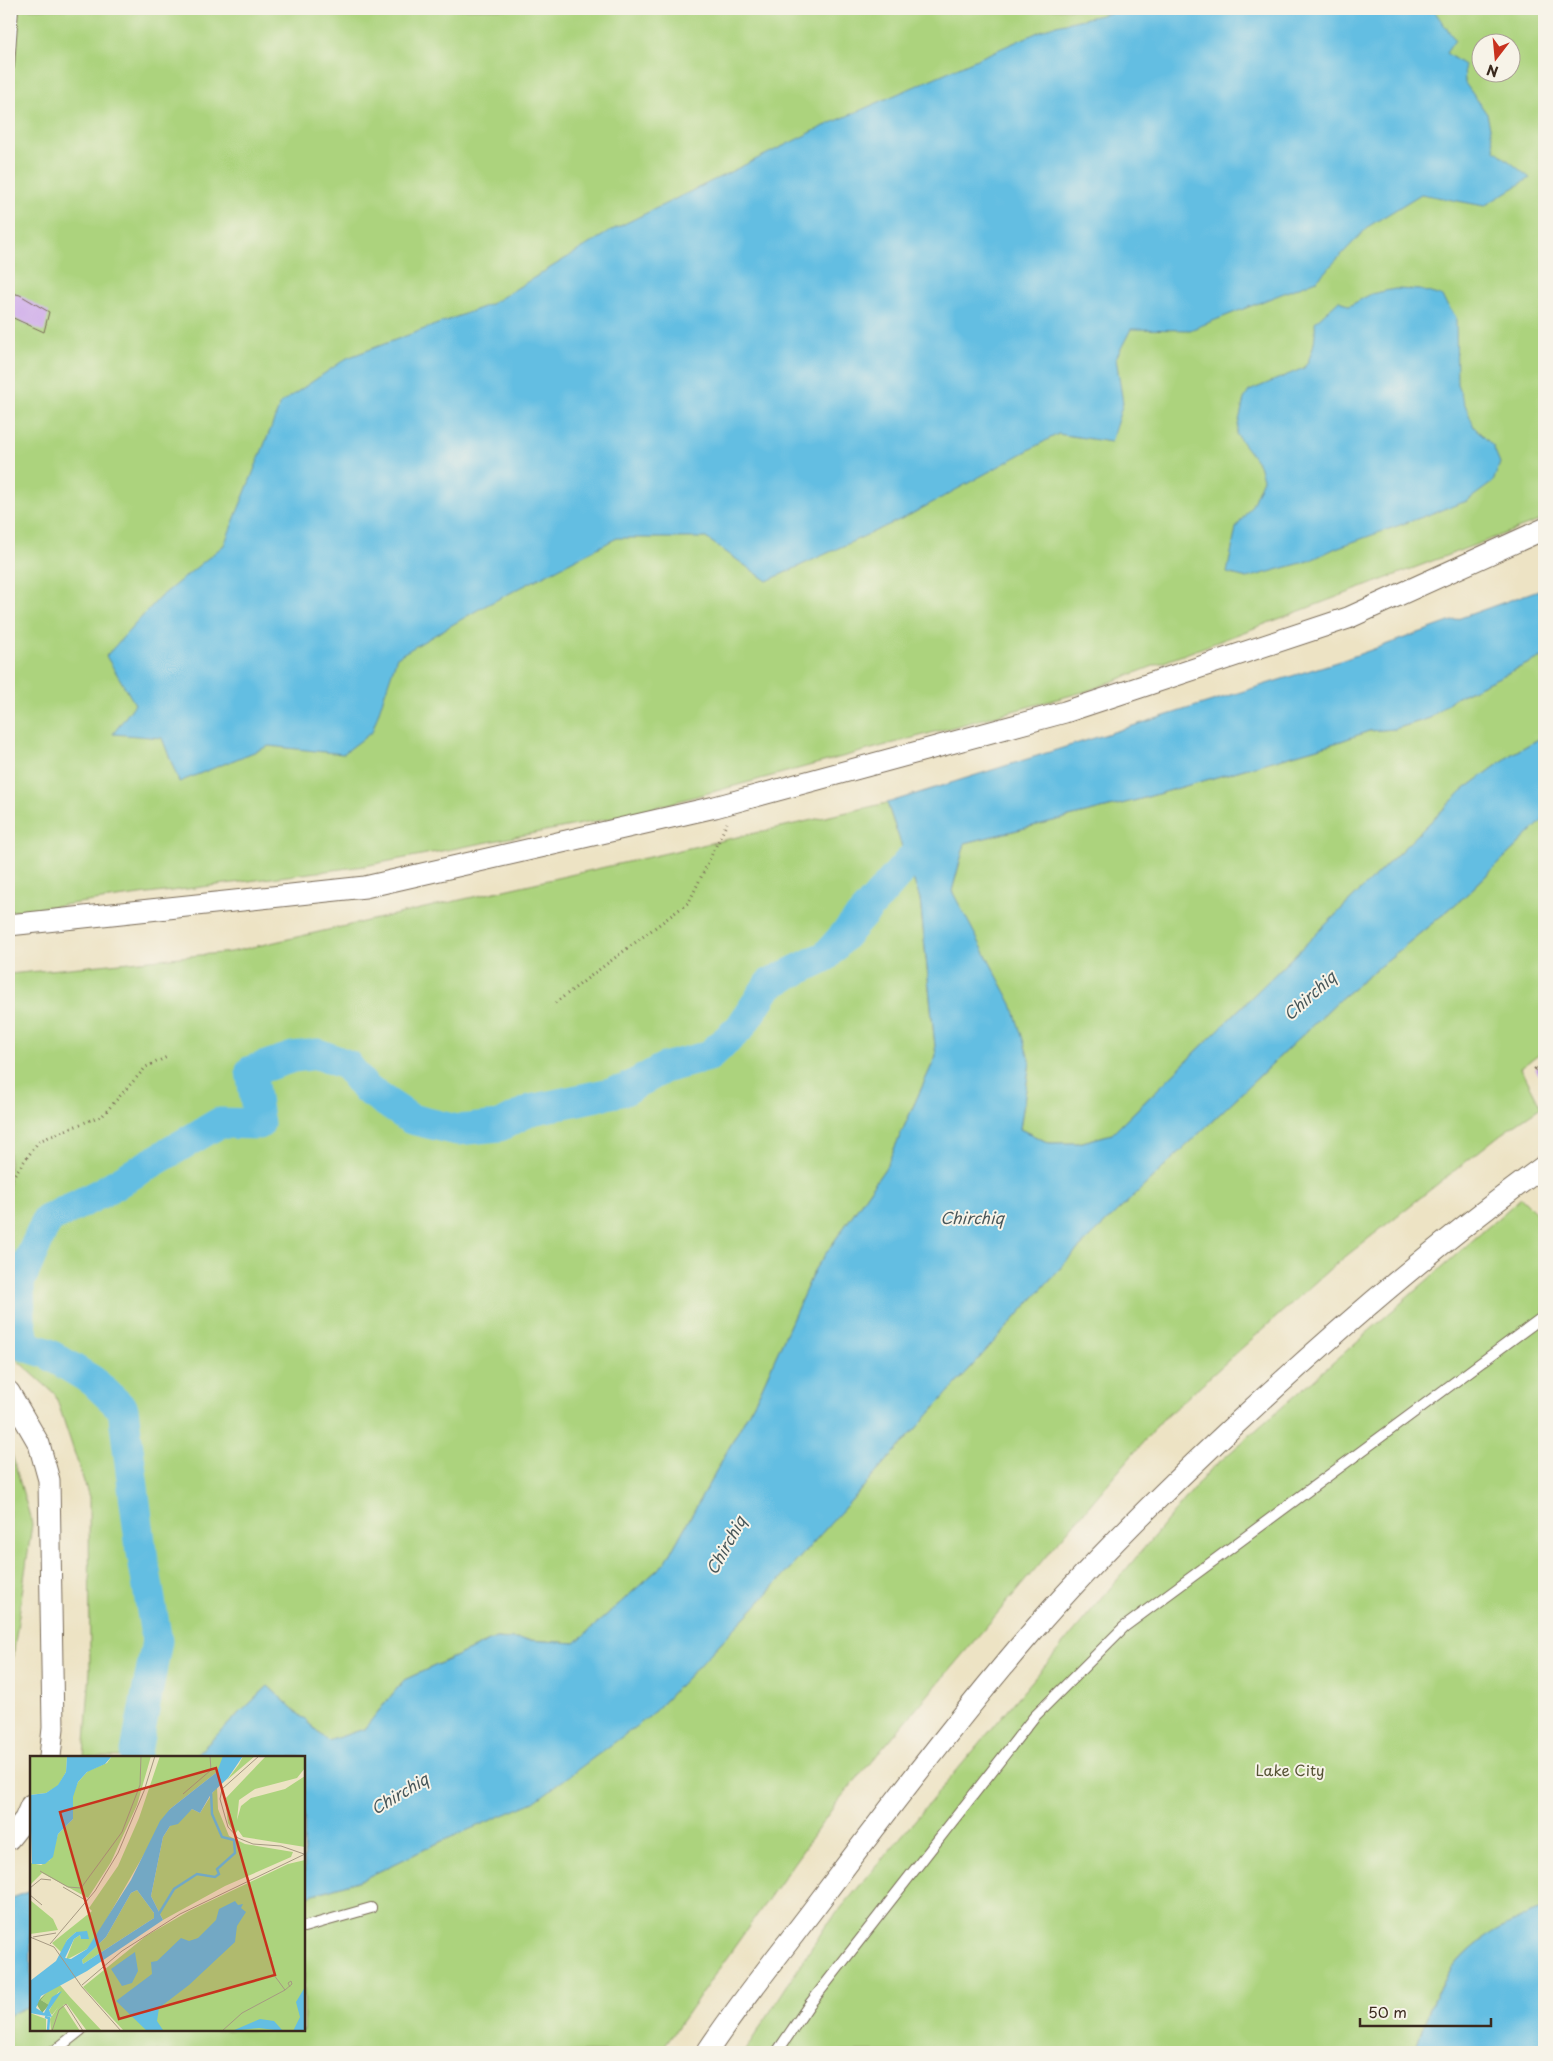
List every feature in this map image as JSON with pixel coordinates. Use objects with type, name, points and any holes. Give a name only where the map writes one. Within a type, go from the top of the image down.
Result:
[{"type":"street","points":[[9,925],[365,886],[739,800],[1065,712],[1348,618],[1544,529]]},
{"type":"street","points":[[707,2052],[900,1792],[943,1738],[1031,1633],[1124,1531],[1232,1427],[1383,1291],[1439,1245],[1541,1174]]},
{"type":"street","points":[[9,1392],[39,1444],[49,1480],[53,1728],[50,1756]]},
{"type":"street","points":[[9,1839],[25,1819],[30,1806]]},
{"type":"lane","points":[[9,66],[13,9]]},
{"type":"lane","points":[[777,2052],[809,2004],[1034,1717],[1124,1627],[1544,1316]]},
{"type":"lane","points":[[305,1927],[371,1908]]},
{"type":"lane","points":[[53,2052],[80,2031]]},
{"type":"path","points":[[556,1003],[689,902],[739,800]]},
{"type":"path","points":[[9,1182],[39,1141],[103,1115],[146,1067],[167,1057]]},
{"type":"path","points":[[1544,1063],[1535,1069],[1544,1082]]},
{"type":"green space","points":[[9,9],[1544,9],[1544,519],[1087,691],[623,816],[364,866],[9,912]]},
{"type":"green space","points":[[1544,656],[1544,736],[1512,754],[1462,791],[1112,1134],[1079,1143],[1049,1143],[1020,1129],[1030,1062],[952,891],[965,843],[1137,800],[1338,742],[1369,731],[1395,729],[1430,718],[1453,699]]},
{"type":"green space","points":[[887,803],[920,899],[936,1056],[886,1167],[815,1269],[760,1392],[665,1563],[575,1643],[496,1638],[404,1680],[364,1729],[328,1741],[268,1686],[195,1756],[84,1756],[90,1671],[89,1497],[55,1394],[9,1353],[9,974],[231,952]]},
{"type":"green space","points":[[1544,819],[1544,1051],[1521,1068],[1541,1107],[1501,1134],[1331,1268],[1162,1420],[837,1802],[660,2052],[9,2052],[9,2015],[30,2005],[30,2031],[305,2031],[305,1897],[361,1880],[442,1841],[650,1716],[757,1605],[1073,1254],[1340,999],[1463,898]]},
{"type":"green space","name":"Lake City","points":[[1521,1198],[1544,1221],[1544,1909],[1494,1932],[1474,1946],[1458,1961],[1444,1979],[1433,2000],[1423,2024],[1415,2052],[744,2052],[825,1927],[1208,1472]]},
{"type":"green space","points":[[9,1444],[32,1524],[9,1685]]},
{"type":"water","points":[[1127,9],[1433,9],[1455,40],[1446,53],[1464,65],[1465,83],[1487,114],[1495,150],[1530,178],[1484,206],[1421,194],[1369,226],[1317,280],[1190,330],[1131,329],[1116,358],[1123,403],[1111,442],[1058,434],[908,516],[767,581],[706,538],[617,538],[481,608],[397,657],[372,732],[343,754],[269,746],[179,782],[162,738],[113,734],[135,704],[106,656],[159,598],[224,545],[281,403],[347,358],[491,304],[612,230],[820,128],[1052,26]]},
{"type":"water","points":[[1395,289],[1420,290],[1441,296],[1456,317],[1457,384],[1474,427],[1493,446],[1500,463],[1493,482],[1467,501],[1336,548],[1309,561],[1247,578],[1227,573],[1236,528],[1252,505],[1263,479],[1259,465],[1236,434],[1244,399],[1249,391],[1304,368],[1313,346],[1315,322],[1339,300],[1349,306],[1371,294]]},
{"type":"water","name":"Chirchiq","points":[[1544,588],[1544,656],[1453,699],[1430,718],[1395,729],[1369,731],[1338,742],[1137,800],[965,843],[952,891],[1012,1004],[1030,1062],[1020,1129],[1049,1143],[1079,1143],[1112,1134],[1462,791],[1512,754],[1544,736],[1544,819],[1463,898],[1340,999],[1073,1254],[757,1605],[650,1716],[534,1802],[442,1841],[361,1880],[305,1897],[305,1756],[195,1756],[268,1686],[328,1741],[364,1729],[404,1680],[496,1638],[575,1643],[665,1563],[760,1392],[815,1269],[886,1167],[936,1056],[920,899],[887,803],[1343,660]]},
{"type":"water","points":[[30,1891],[30,2005],[9,2015],[9,1899]]},
{"type":"water","points":[[1544,1909],[1544,2052],[1415,2052],[1433,2001],[1458,1961],[1494,1932]]},
{"type":"building","points":[[9,292],[20,295],[49,312],[44,332],[9,316]]},
{"type":"building","points":[[1544,1063],[1544,1082],[1535,1069]]},
{"type":"waterway","points":[[135,1756],[157,1641],[140,1541],[123,1409],[93,1381],[47,1353],[25,1346],[20,1320],[19,1283],[47,1220],[99,1194],[219,1123],[259,1124],[251,1071],[293,1057],[318,1054],[347,1065],[365,1088],[411,1119],[457,1130],[500,1126],[531,1110],[625,1090],[664,1068],[709,1056],[740,1028],[769,984],[826,956],[913,857],[940,835]]}]
